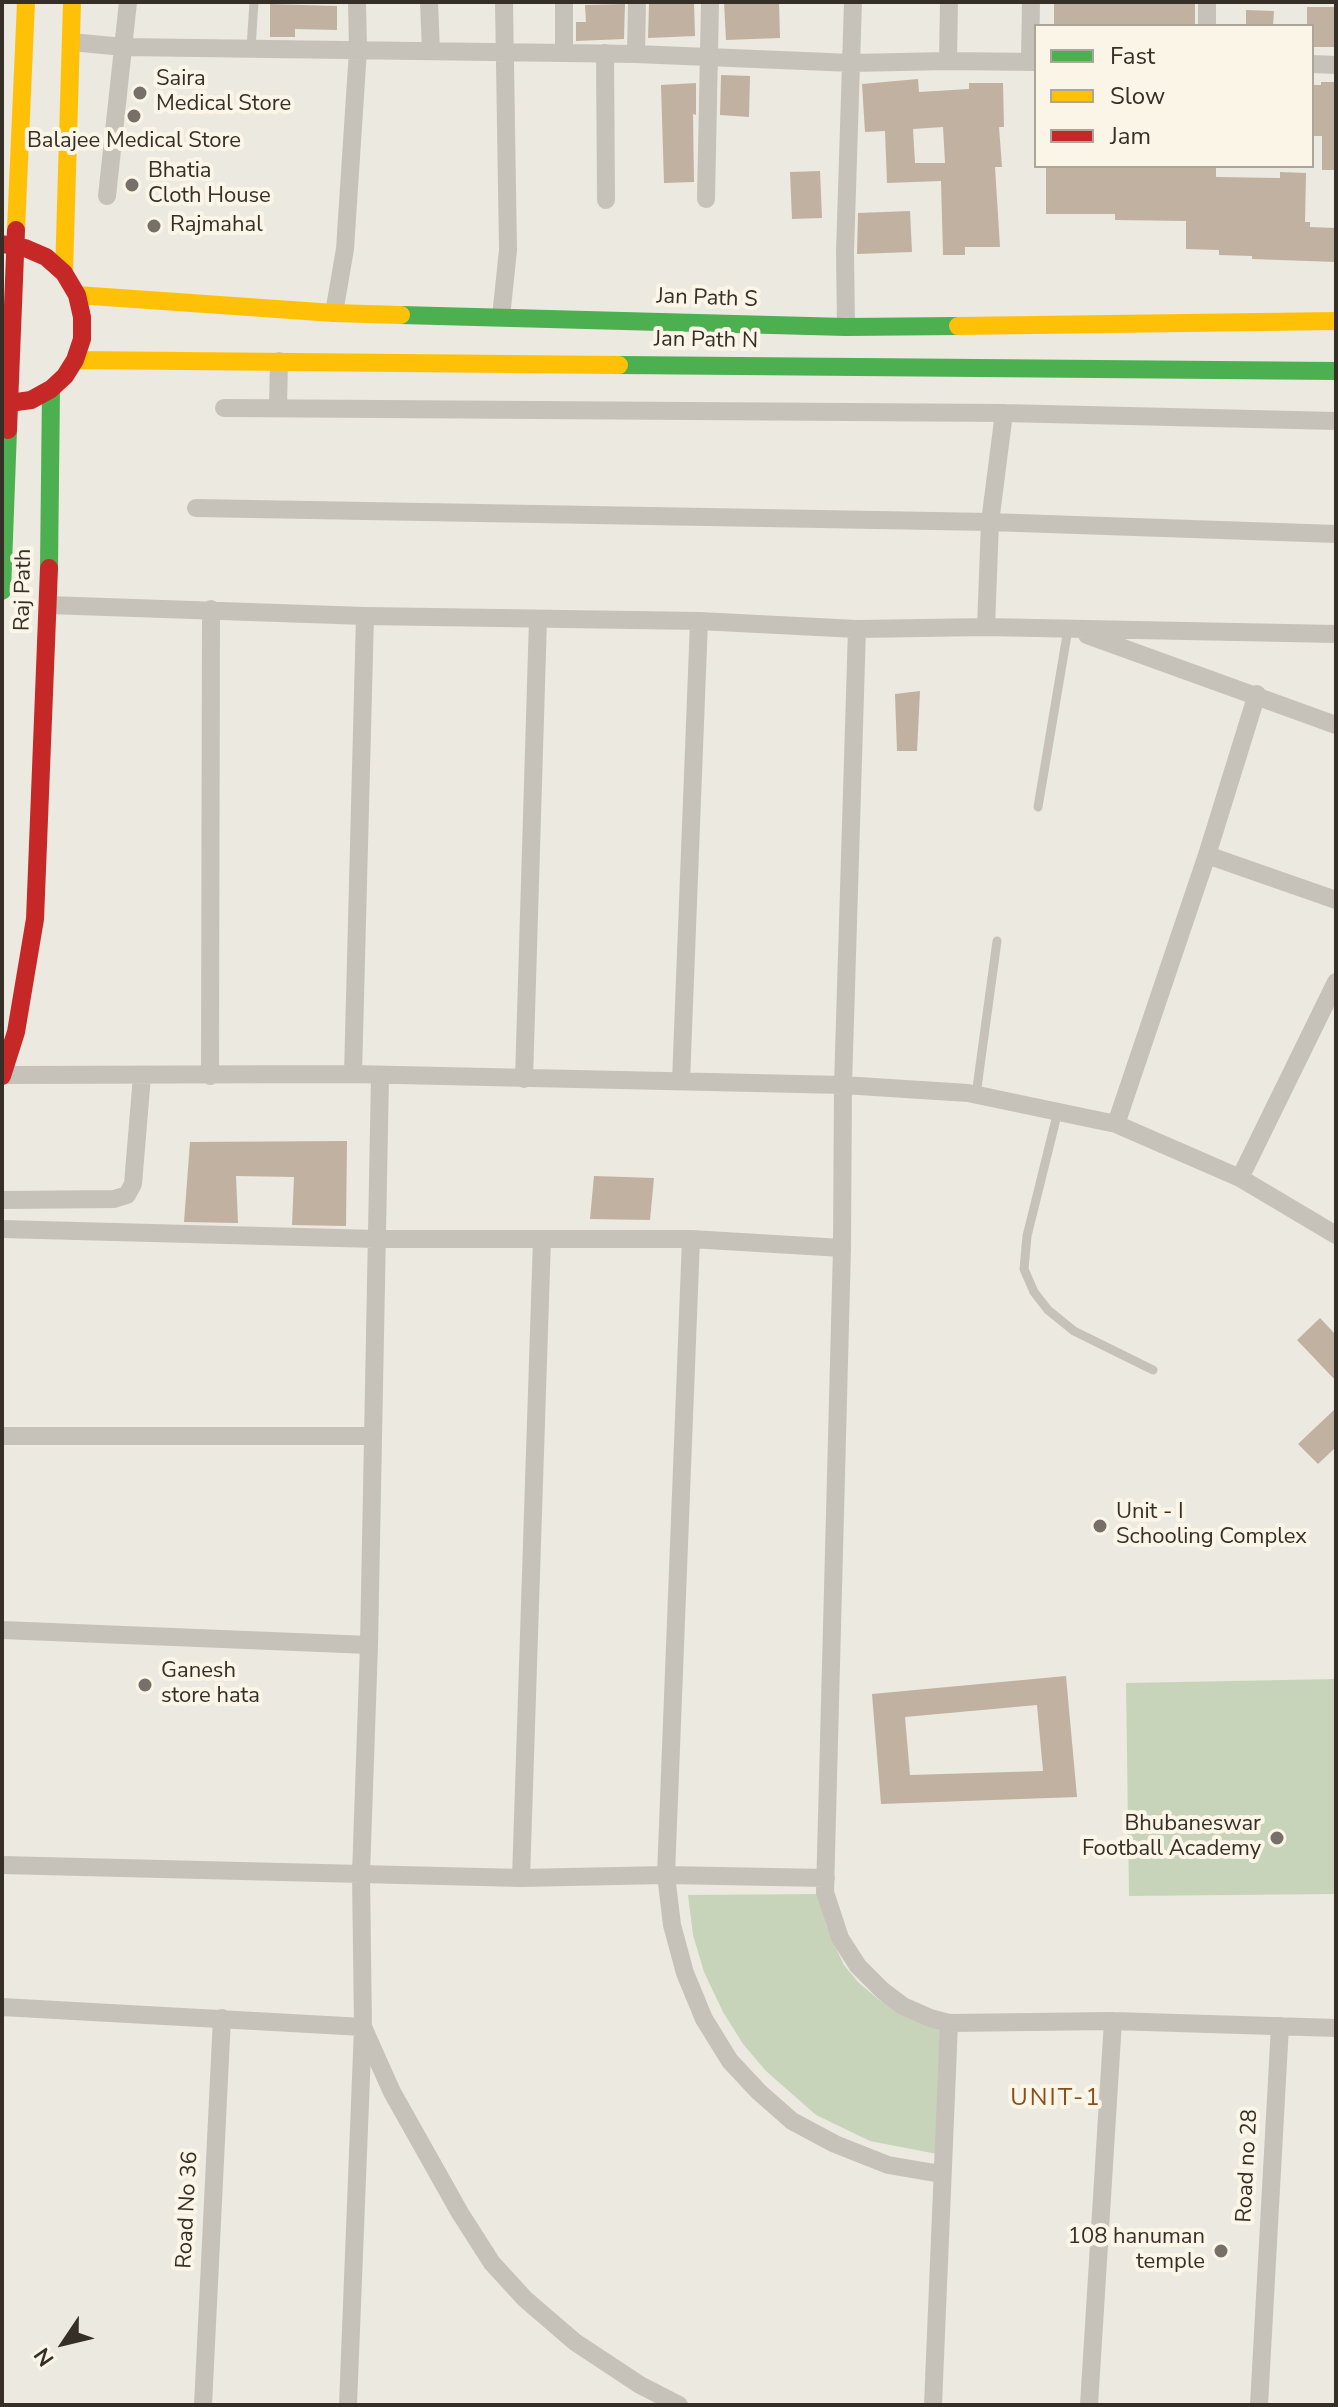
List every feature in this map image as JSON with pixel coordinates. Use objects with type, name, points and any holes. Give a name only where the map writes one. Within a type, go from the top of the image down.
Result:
[{"type":"main road","points":[[2,591],[5,425],[26,2]]},
{"type":"main road","points":[[64,273],[72,2]]},
{"type":"main road","points":[[2,244],[25,248],[46,257],[64,273],[77,295],[82,328],[75,360],[65,376],[51,389],[31,400],[2,404]]},
{"type":"main road","name":"Jan Path S","points":[[77,295],[334,313],[846,327],[1336,321]]},
{"type":"main road","name":"Jan Path N","points":[[75,360],[1336,371]]},
{"type":"main road","name":"Raj Path","points":[[2,1076],[24,994],[35,919],[48,605],[38,433],[51,389]]},
{"type":"main road","points":[[5,425],[38,433]]},
{"type":"street","points":[[107,196],[128,2]]},
{"type":"street","points":[[334,313],[345,249],[358,50],[357,2]]},
{"type":"street","points":[[429,2],[431,51]]},
{"type":"street","points":[[501,317],[508,250],[504,2]]},
{"type":"street","points":[[564,2],[564,53]]},
{"type":"street","points":[[636,54],[637,2]]},
{"type":"street","points":[[706,199],[710,2]]},
{"type":"street","points":[[846,327],[845,252],[853,2]]},
{"type":"street","points":[[948,61],[949,2]]},
{"type":"street","points":[[71,42],[124,47],[605,53],[852,63],[1033,62],[1031,2]]},
{"type":"street","points":[[1207,2],[1207,24]]},
{"type":"street","points":[[605,53],[606,200]]},
{"type":"street","points":[[1314,64],[1336,65]]},
{"type":"street","points":[[278,407],[279,361]]},
{"type":"street","points":[[224,408],[1004,413],[1336,421]]},
{"type":"street","points":[[986,627],[990,522],[1004,413]]},
{"type":"street","points":[[196,508],[990,522],[1336,534]]},
{"type":"street","points":[[48,605],[365,616],[699,621],[857,629],[986,627],[1336,634]]},
{"type":"street","points":[[210,1076],[211,609]]},
{"type":"street","points":[[353,1074],[365,616]]},
{"type":"street","points":[[524,1079],[538,619]]},
{"type":"street","points":[[681,1081],[699,621]]},
{"type":"street","points":[[1068,628],[1336,725]]},
{"type":"street","points":[[857,629],[843,1085],[842,1248],[825,1892],[840,1938],[858,1966],[883,1991],[903,2006],[949,2023],[1113,2021],[1336,2028]]},
{"type":"street","points":[[1116,1124],[1207,855],[1257,694]]},
{"type":"street","points":[[1207,855],[1336,900]]},
{"type":"street","points":[[1240,1178],[1336,982]]},
{"type":"street","points":[[2,1076],[353,1074],[843,1085],[976,1095],[1116,1124],[1240,1178],[1336,1235]]},
{"type":"street","points":[[2,1200],[114,1199],[127,1195],[133,1184],[142,1076]]},
{"type":"street","points":[[348,2405],[363,2027],[361,1874],[369,1645],[380,1076]]},
{"type":"street","points":[[2,1229],[376,1239],[691,1239],[842,1248]]},
{"type":"street","points":[[521,1878],[542,1239]]},
{"type":"street","points":[[691,1239],[666,1875],[672,1925],[685,1973],[704,2019],[730,2061],[759,2092],[792,2121],[835,2144],[888,2165],[941,2174]]},
{"type":"street","points":[[2,1436],[373,1436]]},
{"type":"street","points":[[2,1630],[369,1645]]},
{"type":"street","points":[[2,1865],[521,1878],[666,1875],[826,1878]]},
{"type":"street","points":[[2,2007],[363,2027]]},
{"type":"street","name":"Road No 36","points":[[203,2405],[222,2018]]},
{"type":"street","points":[[1089,2405],[1113,2021]]},
{"type":"street","points":[[933,2405],[949,2023]]},
{"type":"street","name":"Road no 28","points":[[1259,2405],[1280,2026]]},
{"type":"street","points":[[363,2027],[399,2104],[492,2263],[525,2299],[575,2342],[640,2385],[679,2405]]},
{"type":"lane","points":[[251,48],[254,2]]},
{"type":"lane","points":[[1038,807],[1068,628]]},
{"type":"lane","points":[[976,1095],[997,941]]},
{"type":"lane","points":[[1058,1111],[1027,1236],[1024,1269],[1034,1292],[1048,1310],[1074,1331],[1153,1370]]},
{"type":"green space","points":[[1336,1679],[1336,1894],[1129,1896],[1126,1683]]},
{"type":"green space","points":[[819,1894],[834,1944],[844,1965],[858,1982],[879,2000],[942,2031],[937,2154],[870,2141],[816,2115],[766,2071],[743,2044],[704,1972],[693,1935],[688,1895]]},
{"type":"building","points":[[694,2],[695,36],[648,38],[649,4]]},
{"type":"building","points":[[724,2],[779,2],[780,38],[726,40]]},
{"type":"building","points":[[1054,2],[1195,2],[1195,24],[1054,24]]},
{"type":"building","points":[[270,4],[337,6],[337,30],[295,29],[295,37],[270,37]]},
{"type":"building","points":[[625,4],[624,39],[576,41],[576,22],[586,22],[585,5]]},
{"type":"building","points":[[1307,7],[1336,7],[1336,47],[1314,47],[1314,24],[1307,24]]},
{"type":"building","points":[[1246,10],[1274,11],[1273,24],[1246,24]]},
{"type":"building","points":[[721,75],[750,76],[749,117],[720,115]]},
{"type":"building","points":[[918,79],[919,92],[969,89],[969,83],[1003,83],[1004,127],[999,127],[1002,167],[995,167],[1000,247],[965,247],[965,255],[943,255],[941,181],[887,183],[885,131],[865,132],[862,84]],"holes":[[[943,127],[945,163],[915,163],[913,129]]]},
{"type":"building","points":[[1321,82],[1336,82],[1336,170],[1322,170],[1322,136],[1314,136],[1314,85],[1321,85]]},
{"type":"building","points":[[696,83],[694,182],[664,183],[661,85]]},
{"type":"building","points":[[1046,168],[1216,168],[1216,177],[1280,178],[1280,172],[1306,173],[1305,222],[1310,222],[1310,227],[1336,228],[1336,262],[1252,259],[1252,256],[1219,255],[1219,250],[1186,249],[1186,221],[1115,220],[1115,214],[1046,214]]},
{"type":"building","points":[[820,171],[822,218],[792,219],[790,172]]},
{"type":"building","points":[[910,211],[912,252],[857,254],[858,213]]},
{"type":"building","points":[[920,691],[917,751],[897,751],[895,694]]},
{"type":"building","points":[[347,1141],[346,1226],[292,1225],[294,1177],[236,1176],[238,1223],[184,1222],[190,1142]]},
{"type":"building","points":[[594,1176],[654,1178],[650,1220],[590,1219]]},
{"type":"building","points":[[1320,1318],[1336,1335],[1336,1381],[1297,1340]]},
{"type":"building","points":[[1336,1408],[1336,1447],[1318,1464],[1298,1444]]},
{"type":"building","points":[[1066,1676],[1077,1797],[881,1804],[872,1694]],"holes":[[[1037,1705],[1043,1771],[910,1775],[905,1717]]]},
{"type":"traffic: fast","points":[[401,315],[846,327],[958,326]]},
{"type":"traffic: fast","points":[[619,365],[1336,371]]},
{"type":"traffic: fast","points":[[49,568],[51,389]]},
{"type":"traffic: fast","points":[[2,591],[8,430]]},
{"type":"traffic: slow","points":[[16,230],[26,2]]},
{"type":"traffic: slow","points":[[64,273],[72,2]]},
{"type":"traffic: slow","points":[[77,295],[401,315]]},
{"type":"traffic: slow","points":[[958,326],[1336,321]]},
{"type":"traffic: slow","points":[[75,360],[619,365]]},
{"type":"traffic: jam","points":[[8,430],[16,230]]},
{"type":"traffic: jam","points":[[2,244],[25,248],[46,257],[64,273],[77,295],[82,317],[82,339],[75,360],[65,376],[51,389],[31,400],[2,404]]},
{"type":"traffic: jam","points":[[2,1076],[16,1032],[35,919],[49,568]]},
{"type":"place","name":"Saira Medical Store","points":[[140,93]]},
{"type":"place","name":"Balajee Medical Store","points":[[134,116]]},
{"type":"place","name":"Bhatia Cloth House","points":[[132,185]]},
{"type":"place","name":"Rajmahal","points":[[154,226]]},
{"type":"place","name":"Unit - I Schooling Complex","points":[[1100,1526]]},
{"type":"place","name":"Ganesh store hata","points":[[145,1685]]},
{"type":"place","name":"Bhubaneswar Football Academy","points":[[1277,1838]]},
{"type":"place","name":"108 hanuman temple","points":[[1221,2251]]},
{"type":"district","name":"UNIT-1","points":[[1056,2099]]}]
